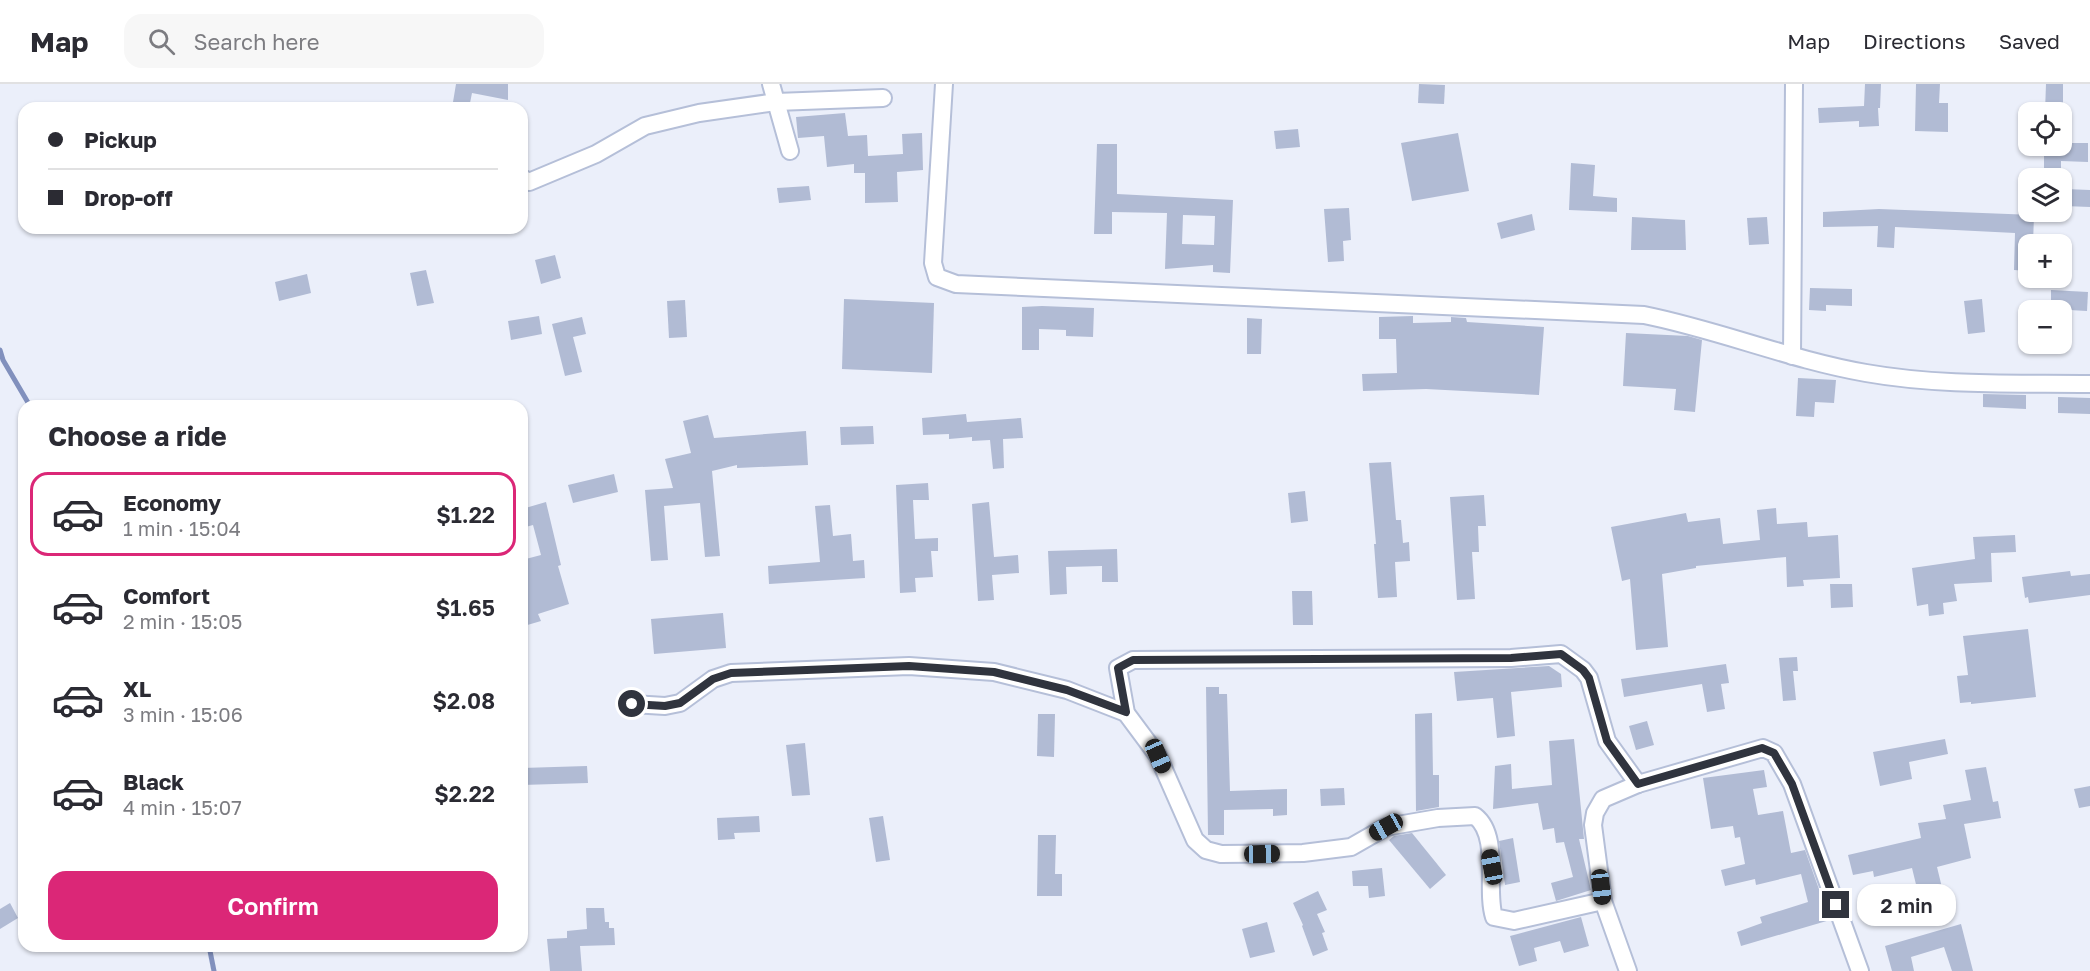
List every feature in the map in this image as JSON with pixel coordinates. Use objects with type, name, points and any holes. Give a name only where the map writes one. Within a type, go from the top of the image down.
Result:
[{"type":"street","points":[[771,84],[790,151]]},
{"type":"street","points":[[944,84],[933,263],[938,277],[956,284],[1644,315],[1682,323],[1792,356],[1867,373],[1961,382],[2090,384]]},
{"type":"street","points":[[1792,356],[1794,84]]},
{"type":"street","points":[[528,181],[596,154],[645,126],[699,113],[776,102],[883,98]]},
{"type":"street","points":[[1603,901],[1514,921],[1494,917],[1490,904],[1492,867],[1484,826],[1475,816],[1438,818],[1386,827],[1351,847],[1303,853],[1221,855],[1206,850],[1195,840],[1158,756],[1126,712],[1118,668],[1133,660],[1511,658],[1561,654],[1583,670],[1589,678],[1607,741],[1638,784]]},
{"type":"street","points":[[632,704],[665,706],[680,703],[713,679],[731,673],[909,666],[994,672],[1067,690],[1126,712]]},
{"type":"street","points":[[1628,971],[1603,901],[1593,825],[1595,813],[1603,799],[1638,784],[1762,748],[1774,753],[1792,784],[1860,971]]},
{"type":"building","points":[[456,84],[508,84],[508,100],[472,93],[470,102],[453,102]]},
{"type":"building","points":[[1419,84],[1445,85],[1444,104],[1418,103]]},
{"type":"building","points":[[1865,84],[1881,84],[1880,108],[1878,108],[1879,126],[1859,127],[1859,121],[1819,123],[1818,108],[1864,106]]},
{"type":"building","points":[[1916,84],[1940,84],[1939,103],[1948,103],[1948,132],[1915,131]]},
{"type":"building","points":[[2046,84],[2063,84],[2063,102],[2045,102]]},
{"type":"building","points":[[845,113],[848,136],[867,135],[868,156],[903,154],[902,134],[922,133],[923,170],[897,172],[898,202],[865,203],[865,173],[854,173],[854,164],[827,167],[824,136],[798,138],[796,117]]},
{"type":"building","points":[[1298,129],[1300,147],[1276,149],[1274,131]]},
{"type":"building","points":[[1458,133],[1469,191],[1412,201],[1401,143]]},
{"type":"building","points":[[2072,143],[2088,143],[2088,162],[2061,161],[2061,168],[2044,168],[2044,156],[2072,156]]},
{"type":"building","points":[[1097,144],[1117,144],[1117,194],[1233,200],[1230,273],[1213,272],[1213,265],[1165,269],[1167,213],[1112,212],[1112,234],[1094,234]],"holes":[[[1183,215],[1215,216],[1214,245],[1182,244]]]},
{"type":"building","points":[[1571,163],[1595,165],[1593,196],[1617,198],[1617,212],[1569,210]]},
{"type":"building","points":[[809,186],[811,200],[779,203],[777,188]]},
{"type":"building","points":[[2072,189],[2090,190],[2090,207],[2072,206]]},
{"type":"building","points":[[1349,208],[1351,240],[1343,241],[1344,261],[1328,262],[1324,209]]},
{"type":"building","points":[[1879,209],[2018,214],[2018,222],[2034,222],[2033,234],[2018,234],[2018,270],[2014,270],[2015,233],[1895,227],[1894,248],[1877,247],[1878,226],[1823,227],[1823,212]]},
{"type":"building","points":[[1532,214],[1535,230],[1501,239],[1497,223]]},
{"type":"building","points":[[1632,217],[1685,220],[1686,250],[1631,250]]},
{"type":"building","points":[[1767,217],[1769,244],[1749,245],[1747,218]]},
{"type":"building","points":[[555,255],[561,278],[541,284],[535,260]]},
{"type":"building","points":[[426,270],[434,303],[417,306],[410,273]]},
{"type":"building","points":[[307,274],[311,293],[279,301],[275,282]]},
{"type":"building","points":[[1810,288],[1852,289],[1852,306],[1826,305],[1826,311],[1809,310]]},
{"type":"building","points":[[2051,290],[2088,292],[2087,311],[2072,310],[2072,300],[2051,300]]},
{"type":"building","points":[[844,299],[934,303],[932,373],[842,369]]},
{"type":"building","points":[[1982,299],[1985,332],[1968,334],[1964,301]]},
{"type":"building","points":[[685,300],[687,337],[669,338],[667,301]]},
{"type":"building","points":[[1022,307],[1094,308],[1093,337],[1066,336],[1066,330],[1039,329],[1039,350],[1022,350]]},
{"type":"building","points":[[539,316],[542,334],[511,340],[508,321]]},
{"type":"building","points":[[1413,316],[1413,323],[1451,322],[1451,317],[1466,318],[1467,322],[1544,327],[1539,395],[1426,389],[1363,391],[1362,374],[1397,373],[1396,339],[1379,339],[1379,317]]},
{"type":"building","points":[[582,317],[586,334],[573,337],[582,372],[565,376],[552,324]]},
{"type":"building","points":[[1247,318],[1262,319],[1261,354],[1247,354]]},
{"type":"building","points":[[1626,333],[1688,336],[1702,340],[1695,412],[1674,410],[1676,389],[1623,386]]},
{"type":"building","points":[[1798,378],[1836,380],[1834,403],[1815,402],[1814,417],[1796,416]]},
{"type":"building","points":[[1983,394],[2026,395],[2026,409],[1983,407]]},
{"type":"building","points":[[2058,397],[2090,398],[2090,414],[2058,413]]},
{"type":"building","points":[[966,414],[967,422],[1021,418],[1023,438],[1003,439],[1004,468],[993,469],[990,440],[972,441],[972,437],[949,439],[949,434],[923,435],[922,418]]},
{"type":"building","points":[[708,415],[714,438],[806,431],[808,465],[737,468],[737,465],[712,471],[720,556],[705,557],[700,503],[664,506],[668,560],[651,561],[645,490],[673,488],[665,459],[691,453],[683,421]]},
{"type":"building","points":[[873,426],[874,444],[841,445],[840,427]]},
{"type":"building","points":[[1391,462],[1396,520],[1401,520],[1403,543],[1409,542],[1410,561],[1395,562],[1397,597],[1378,598],[1369,463]]},
{"type":"building","points":[[614,474],[618,492],[573,503],[568,485]]},
{"type":"building","points":[[928,483],[929,500],[913,500],[915,539],[938,538],[938,551],[931,551],[933,577],[915,578],[916,592],[900,593],[896,485]]},
{"type":"building","points":[[1305,491],[1308,521],[1291,523],[1288,493]]},
{"type":"building","points":[[1484,495],[1486,526],[1478,526],[1479,552],[1472,552],[1475,599],[1457,600],[1450,497]]},
{"type":"building","points":[[546,502],[561,565],[558,566],[569,604],[538,614],[541,621],[528,625],[528,558],[541,555],[533,525],[528,526],[528,507]]},
{"type":"building","points":[[989,502],[994,557],[1018,555],[1019,573],[992,575],[994,600],[978,601],[972,504]]},
{"type":"building","points":[[830,505],[833,536],[851,534],[853,561],[864,560],[865,578],[769,584],[768,566],[820,562],[815,506]]},
{"type":"building","points":[[1776,508],[1777,524],[1807,522],[1808,537],[1838,535],[1840,578],[1803,580],[1804,586],[1787,587],[1786,557],[1696,566],[1696,568],[1662,574],[1668,647],[1636,650],[1630,579],[1622,581],[1611,527],[1686,513],[1688,522],[1720,518],[1723,544],[1760,540],[1757,510]]},
{"type":"building","points":[[2015,535],[2016,552],[1991,553],[1992,582],[1954,584],[1957,601],[1943,603],[1944,614],[1929,616],[1928,604],[1917,606],[1912,568],[1975,559],[1973,537]]},
{"type":"building","points":[[1117,549],[1118,582],[1102,582],[1102,566],[1066,567],[1067,594],[1050,595],[1048,551]]},
{"type":"building","points":[[2070,571],[2071,576],[2090,574],[2090,595],[2029,603],[2028,597],[2025,598],[2022,577]]},
{"type":"building","points":[[1830,584],[1852,584],[1853,607],[1831,608]]},
{"type":"building","points":[[1292,591],[1312,591],[1313,625],[1293,625]]},
{"type":"building","points":[[723,613],[726,648],[654,654],[651,619]]},
{"type":"building","points":[[2028,629],[2036,697],[1971,704],[1971,702],[1960,703],[1957,676],[1968,675],[1963,636]]},
{"type":"building","points":[[1797,657],[1798,671],[1793,671],[1796,700],[1783,701],[1779,658]]},
{"type":"building","points":[[1726,664],[1729,683],[1721,684],[1725,709],[1707,712],[1702,684],[1624,697],[1621,679]]},
{"type":"building","points":[[1549,666],[1561,674],[1562,687],[1511,692],[1515,736],[1497,738],[1493,698],[1457,701],[1454,672]]},
{"type":"building","points":[[1206,687],[1219,687],[1219,694],[1227,694],[1230,791],[1287,789],[1287,815],[1273,816],[1273,809],[1224,810],[1224,835],[1208,835]]},
{"type":"building","points":[[1432,713],[1433,775],[1439,775],[1439,807],[1416,811],[1415,714]]},
{"type":"building","points":[[1038,714],[1055,714],[1054,757],[1037,756]]},
{"type":"building","points":[[1647,721],[1654,745],[1636,750],[1629,726]]},
{"type":"building","points":[[1574,739],[1584,839],[1579,839],[1591,890],[1556,901],[1551,883],[1573,877],[1564,842],[1556,843],[1554,828],[1543,830],[1538,803],[1493,809],[1495,766],[1511,764],[1512,789],[1552,785],[1549,741]]},
{"type":"building","points":[[1945,739],[1948,754],[1909,762],[1912,779],[1880,786],[1873,752]]},
{"type":"building","points":[[805,743],[810,795],[792,796],[786,745]]},
{"type":"building","points":[[587,766],[588,783],[528,785],[528,768]]},
{"type":"building","points":[[1986,767],[1993,802],[1998,801],[2001,818],[1964,824],[1971,858],[1937,867],[1946,904],[1922,909],[1912,868],[1874,877],[1873,871],[1853,875],[1848,855],[1921,838],[1918,823],[1946,819],[1943,805],[1971,800],[1965,770]]},
{"type":"building","points":[[1764,770],[1767,787],[1753,789],[1758,815],[1783,811],[1791,853],[1805,850],[1830,920],[1741,946],[1737,932],[1762,923],[1760,917],[1808,902],[1801,874],[1756,885],[1755,879],[1725,886],[1721,870],[1745,864],[1740,837],[1735,838],[1733,826],[1711,829],[1703,778]]},
{"type":"building","points":[[2090,786],[2090,806],[2079,808],[2074,789]]},
{"type":"building","points":[[1344,788],[1345,805],[1321,806],[1320,789]]},
{"type":"building","points":[[759,816],[760,832],[734,833],[735,839],[718,840],[717,818]]},
{"type":"building","points":[[883,816],[890,860],[876,862],[869,818]]},
{"type":"building","points":[[1412,833],[1446,875],[1430,889],[1389,840],[1394,836]]},
{"type":"building","points":[[1038,835],[1056,835],[1055,874],[1062,874],[1062,896],[1037,896]]},
{"type":"building","points":[[1513,838],[1520,882],[1505,885],[1499,841]]},
{"type":"building","points":[[1382,868],[1385,896],[1369,898],[1368,886],[1353,886],[1352,871]]},
{"type":"building","points":[[1318,891],[1327,910],[1317,914],[1325,932],[1322,933],[1328,950],[1313,956],[1293,903]]},
{"type":"building","points":[[10,903],[18,918],[0,929],[0,909]]},
{"type":"building","points":[[586,908],[604,908],[605,922],[609,922],[609,928],[614,928],[615,945],[580,946],[582,971],[550,971],[547,939],[567,938],[567,931],[587,929]]},
{"type":"building","points":[[1581,917],[1589,946],[1564,953],[1560,941],[1534,948],[1537,961],[1519,966],[1510,936]]},
{"type":"building","points":[[1267,922],[1275,952],[1250,958],[1242,929]]},
{"type":"building","points":[[1961,924],[1973,971],[1952,971],[1944,947],[1911,957],[1914,971],[1892,971],[1885,946]]},
{"type":"waterway","points":[[0,350],[3,360],[26,400]]},
{"type":"waterway","points":[[210,952],[214,971]]},
{"type":"route","points":[[632,704],[665,706],[680,703],[713,679],[731,673],[909,666],[994,672],[1067,690],[1126,712],[1118,668],[1123,663],[1133,660],[1511,658],[1561,654],[1583,670],[1589,678],[1607,741],[1638,784],[1762,748],[1774,753],[1792,784],[1836,905]]}]
